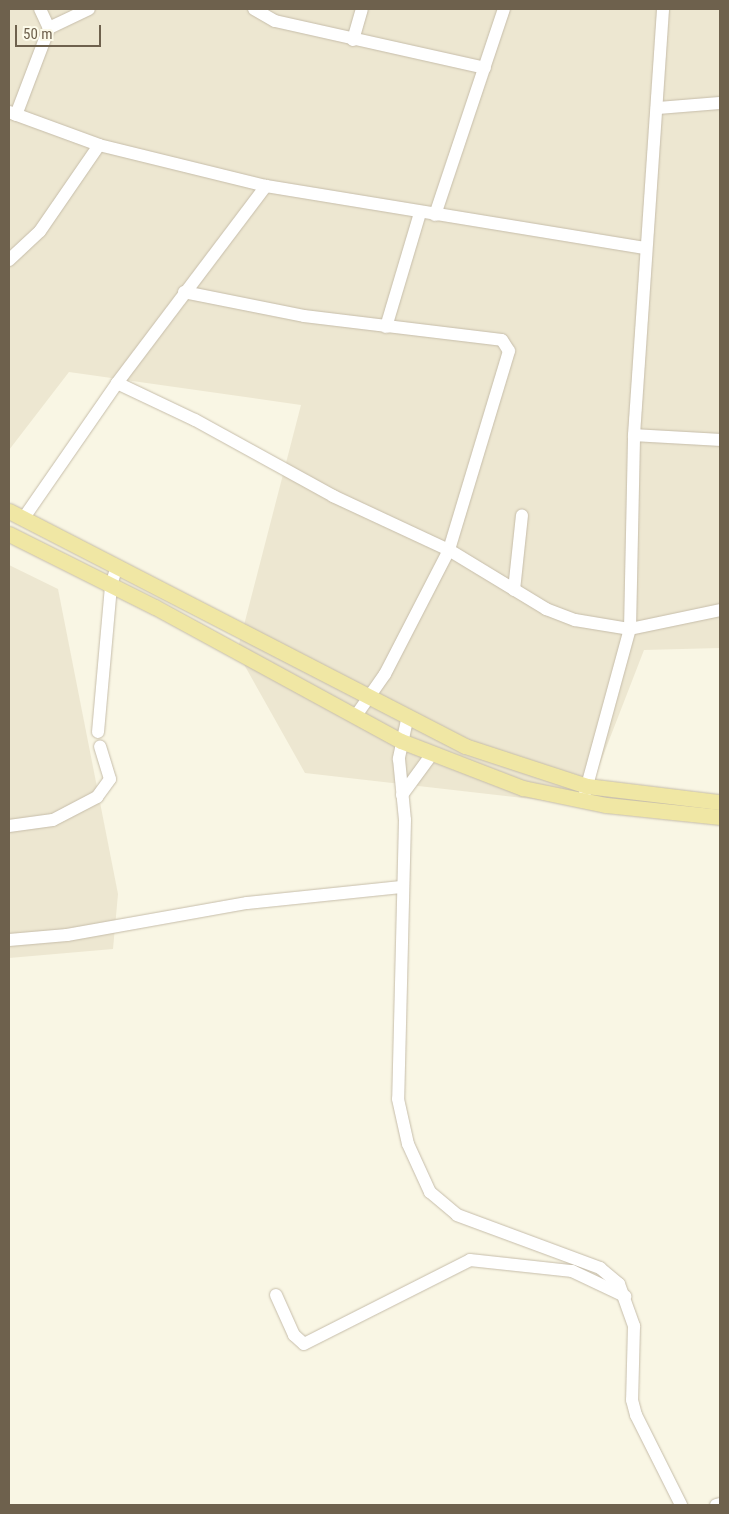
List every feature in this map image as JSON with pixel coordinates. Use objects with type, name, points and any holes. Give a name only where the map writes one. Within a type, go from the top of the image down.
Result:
[{"type":"main road","points":[[9,511],[117,566],[407,720],[465,746],[585,793],[720,817]]},
{"type":"main road","points":[[9,534],[111,585],[400,741],[432,754],[523,788],[720,802]]},
{"type":"street","points":[[40,9],[49,28]]},
{"type":"street","points":[[89,9],[49,28],[13,114],[100,145],[266,186],[420,213],[645,248]]},
{"type":"street","points":[[254,9],[275,21],[353,40],[485,68]]},
{"type":"street","points":[[353,40],[362,9]]},
{"type":"street","points":[[436,215],[504,9]]},
{"type":"street","points":[[585,793],[630,629],[634,435],[645,248],[658,108],[663,9]]},
{"type":"street","points":[[658,108],[720,103]]},
{"type":"street","points":[[9,260],[40,231],[100,145]]},
{"type":"street","points":[[23,519],[117,383],[266,186]]},
{"type":"street","points":[[386,327],[420,213]]},
{"type":"street","points":[[184,292],[386,327],[502,340],[510,351],[449,550],[385,674],[355,717]]},
{"type":"street","points":[[117,383],[195,420],[333,496],[449,550],[514,590],[575,620],[630,629],[720,610]]},
{"type":"street","points":[[634,435],[720,440]]},
{"type":"street","points":[[514,590],[522,515]]},
{"type":"street","points":[[98,732],[111,585],[117,566]]},
{"type":"street","points":[[407,720],[400,741],[402,795],[399,1113],[422,1178],[430,1192],[457,1215],[600,1268],[625,1296],[634,1326],[632,1400],[636,1415],[680,1505]]},
{"type":"street","points":[[9,826],[53,820],[97,797],[110,779],[100,747]]},
{"type":"street","points":[[402,795],[432,754]]},
{"type":"street","points":[[9,940],[67,935],[248,903],[401,887]]},
{"type":"street","points":[[276,1295],[294,1335],[304,1344],[470,1260],[572,1271],[625,1296]]},
{"type":"street","points":[[716,1505],[720,1504]]},
{"type":"shaded area","points":[[9,9],[720,9],[720,648],[644,650],[584,805],[305,773],[237,652],[301,405],[69,372],[9,450]]},
{"type":"shaded area","points":[[9,565],[58,589],[118,894],[113,949],[9,958]]}]
